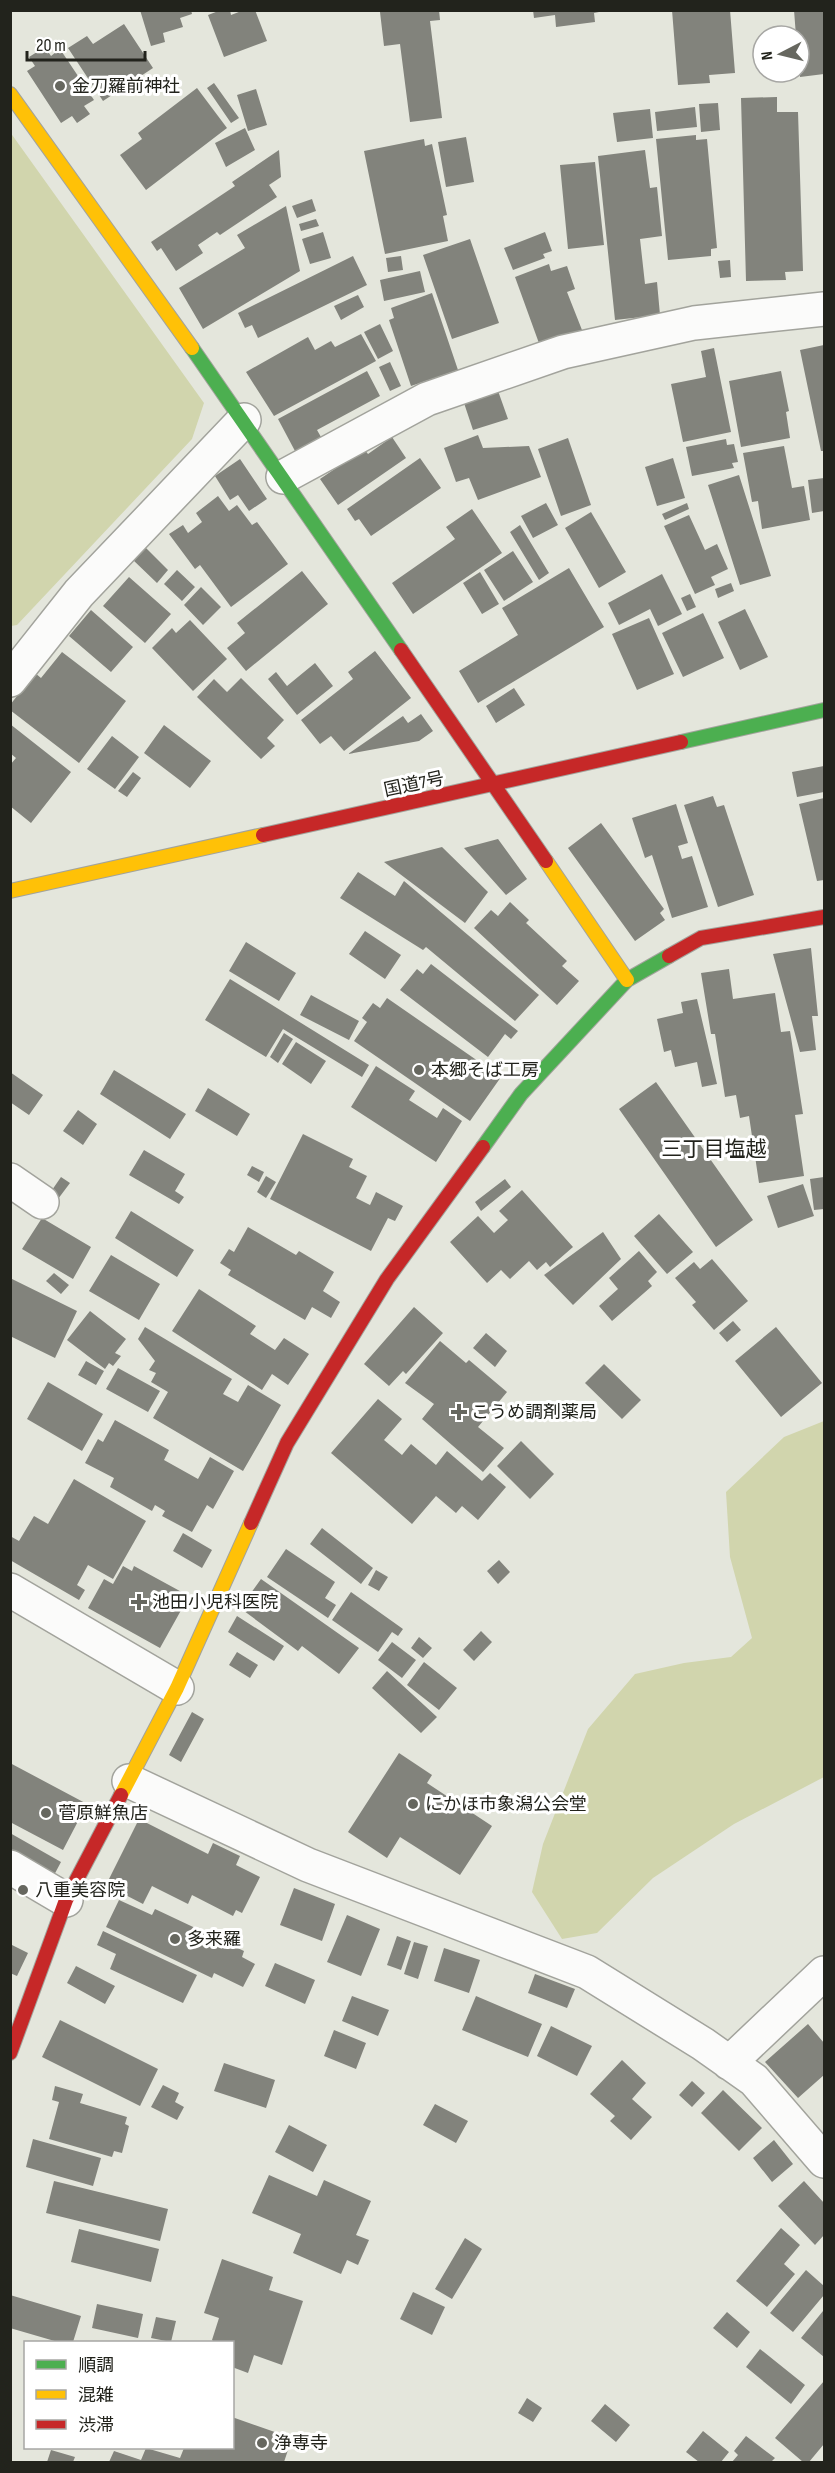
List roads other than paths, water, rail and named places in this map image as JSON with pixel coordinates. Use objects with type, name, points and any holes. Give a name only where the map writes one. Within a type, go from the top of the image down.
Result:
[{"type":"main road","points":[[10,94],[284,477],[627,980]]},
{"type":"main road","name":"国道7号","points":[[10,891],[825,710]]},
{"type":"main road","points":[[10,2053],[66,1900],[177,1688],[287,1443],[387,1279],[521,1094],[627,980],[700,938],[825,917]]},
{"type":"street","points":[[284,477],[427,399],[563,352],[694,323],[825,309]]},
{"type":"street","points":[[10,680],[79,593],[244,420]]},
{"type":"street","points":[[10,1180],[42,1202]]},
{"type":"street","points":[[10,1590],[177,1688]]},
{"type":"street","points":[[129,1781],[308,1865],[587,1972],[754,2080],[825,2161]]},
{"type":"street","points":[[10,1867],[66,1900]]},
{"type":"street","points":[[729,2063],[825,1973]]},
{"type":"place","name":"金刀羅前神社","points":[[60,86]]},
{"type":"place","name":"本郷そば工房","points":[[419,1070]]},
{"type":"place","name":"こうめ調剤薬局","points":[[459,1412]]},
{"type":"place","name":"池田小児科医院","points":[[139,1602]]},
{"type":"place","name":"にかほ市象潟公会堂","points":[[413,1804]]},
{"type":"place","name":"菅原鮮魚店","points":[[46,1813]]},
{"type":"place","name":"八重美容院","points":[[23,1890]]},
{"type":"place","name":"多来羅","points":[[175,1939]]},
{"type":"place","name":"浄専寺","points":[[262,2443]]},
{"type":"district","name":"三丁目塩越","points":[[714,1149]]}]
